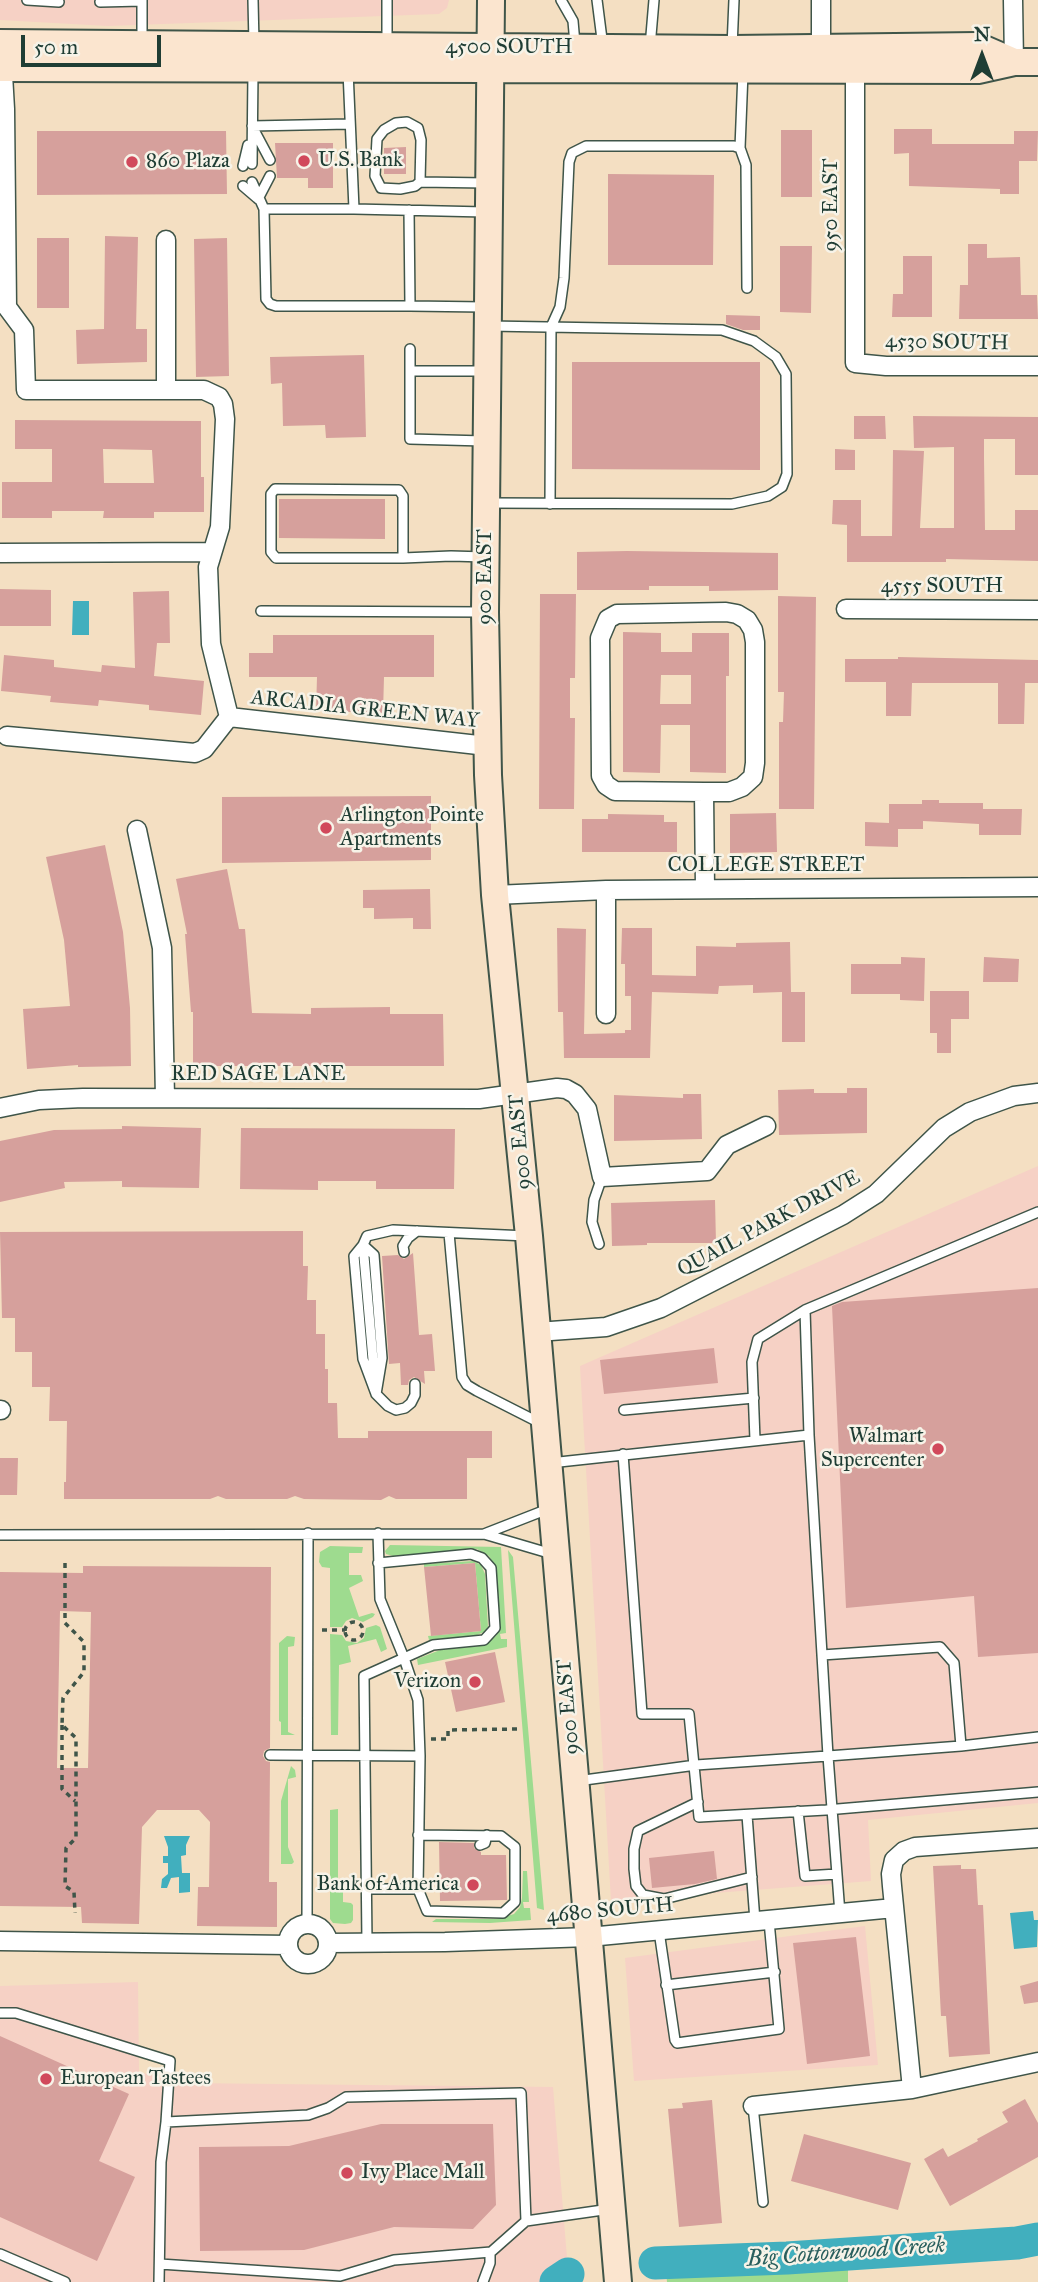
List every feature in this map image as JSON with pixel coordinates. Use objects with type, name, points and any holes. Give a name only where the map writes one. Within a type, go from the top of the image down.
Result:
[{"type":"main road","name":"900 EAST","points":[[491,0],[485,612],[487,746],[495,895],[529,1236],[618,2282]]},
{"type":"main road","name":"4500 SOUTH","points":[[1,56],[142,45],[254,57]]},
{"type":"main road","name":"4500 SOUTH","points":[[348,57],[387,47],[489,58],[576,48],[603,59]]},
{"type":"main road","name":"4500 SOUTH","points":[[739,56],[821,47],[855,58]]},
{"type":"main road","name":"4500 SOUTH","points":[[1,56],[603,59],[739,56],[855,58],[978,70],[1026,62]]},
{"type":"street","points":[[821,0],[821,47]]},
{"type":"street","points":[[1013,0],[1026,62]]},
{"type":"street","name":"ARCADIA GREEN WAY","points":[[1,56],[5,109],[3,296],[7,307],[24,330],[26,390],[204,390],[219,397],[223,404],[225,419],[220,527],[208,567],[211,644],[229,717],[487,746]]},
{"type":"street","name":"950 EAST","points":[[855,58],[855,363]]},
{"type":"street","points":[[166,240],[166,390]]},
{"type":"street","name":"4530 SOUTH","points":[[855,363],[886,366],[1038,366]]},
{"type":"street","points":[[0,553],[211,552]]},
{"type":"street","name":"4555 SOUTH","points":[[846,610],[1038,610]]},
{"type":"street","points":[[726,612],[747,620],[753,630],[755,763],[752,777],[742,787],[729,792],[704,792],[615,791],[606,785],[601,776],[600,638],[608,619],[617,614],[726,612]]},
{"type":"street","points":[[7,736],[195,753],[204,749],[229,717]]},
{"type":"street","points":[[704,792],[705,889]]},
{"type":"street","points":[[138,830],[162,948],[165,1098]]},
{"type":"street","name":"COLLEGE STREET","points":[[495,895],[606,890],[1038,887]]},
{"type":"street","points":[[606,890],[606,1014]]},
{"type":"street","name":"RED SAGE LANE","points":[[0,1108],[39,1100],[479,1099],[556,1088],[566,1089],[575,1094],[587,1109],[602,1177]]},
{"type":"street","name":"QUAIL PARK DRIVE","points":[[537,1332],[606,1327],[661,1308],[843,1215],[876,1194],[944,1128],[970,1112],[1014,1096],[1038,1094]]},
{"type":"street","points":[[602,1177],[707,1171],[727,1145],[766,1126]]},
{"type":"street","points":[[912,2089],[891,1874],[894,1860],[904,1851],[915,1847],[1038,1838]]},
{"type":"street","name":"4680 SOUTH","points":[[328,1943],[589,1937],[894,1908]]},
{"type":"street","points":[[307,1924],[324,1931],[328,1943],[324,1957],[319,1962],[305,1964],[293,1958],[288,1945],[295,1928],[307,1924]]},
{"type":"street","points":[[0,1941],[288,1945]]},
{"type":"street","points":[[753,2106],[912,2089],[1038,2062]]},
{"type":"lane","points":[[27,0],[59,2]]},
{"type":"lane","points":[[247,165],[252,126],[253,0]]},
{"type":"lane","points":[[387,0],[387,47]]},
{"type":"lane","points":[[597,0],[603,59]]},
{"type":"lane","points":[[649,59],[654,0]]},
{"type":"lane","points":[[734,0],[739,56],[740,148],[746,165],[747,288]]},
{"type":"lane","points":[[100,2],[142,1],[142,45]]},
{"type":"lane","points":[[561,1],[573,21],[576,48]]},
{"type":"lane","points":[[348,57],[354,209]]},
{"type":"lane","points":[[420,182],[421,140],[418,128],[407,122],[396,123],[384,130],[377,139],[375,176],[380,188],[400,190],[420,182],[488,183]]},
{"type":"lane","points":[[252,126],[349,124]]},
{"type":"lane","points":[[252,126],[267,161]]},
{"type":"lane","points":[[550,504],[551,327],[560,307],[564,278],[569,162],[572,153],[586,146],[740,148]]},
{"type":"lane","points":[[258,199],[267,177]]},
{"type":"lane","points":[[247,184],[264,209],[265,293],[270,304],[410,306],[551,327],[722,331],[754,341],[776,357],[786,374],[787,474],[782,486],[768,496],[732,504],[486,503]]},
{"type":"lane","points":[[264,209],[487,212]]},
{"type":"lane","points":[[409,210],[410,306]]},
{"type":"lane","points":[[410,349],[410,439],[487,441]]},
{"type":"lane","points":[[410,371],[487,371]]},
{"type":"lane","points":[[403,558],[403,496],[399,490],[275,489],[271,494],[271,552],[276,558],[403,558],[486,557]]},
{"type":"lane","points":[[261,611],[485,612]]},
{"type":"lane","points":[[599,1244],[592,1222],[594,1200],[602,1177]]},
{"type":"lane","points":[[755,1440],[752,1362],[758,1339],[805,1310],[1038,1212]]},
{"type":"lane","points":[[415,1384],[415,1395],[405,1408],[396,1410],[376,1394],[363,1245],[367,1236],[393,1230],[529,1236]]},
{"type":"lane","points":[[404,1252],[403,1246],[417,1231]]},
{"type":"lane","points":[[449,1233],[463,1377],[467,1385],[477,1391],[545,1426]]},
{"type":"lane","points":[[805,1310],[809,1435],[828,1756],[841,1914]]},
{"type":"lane","points":[[624,1410],[754,1398]]},
{"type":"lane","points":[[548,1464],[809,1435]]},
{"type":"lane","points":[[623,1454],[642,1714],[689,1714],[699,1817],[1038,1792]]},
{"type":"lane","points":[[484,1534],[552,1508]]},
{"type":"lane","points":[[307,1924],[308,1533]]},
{"type":"lane","points":[[378,1533],[380,1599],[418,1700],[421,1835],[418,1889],[427,1911],[503,1913],[516,1902],[515,1847],[500,1836],[421,1835]]},
{"type":"lane","points":[[0,1535],[484,1534],[556,1556]]},
{"type":"lane","points":[[366,1943],[364,1676],[433,1645],[484,1640],[495,1628],[491,1568],[482,1558],[471,1554],[378,1563]]},
{"type":"lane","points":[[822,1655],[940,1647],[954,1663],[961,1746]]},
{"type":"lane","points":[[575,1781],[696,1765],[961,1746],[1038,1737]]},
{"type":"lane","points":[[270,1755],[420,1756]]},
{"type":"lane","points":[[698,1802],[638,1831],[634,1849],[636,1886],[643,1895],[664,1899],[752,1877]]},
{"type":"lane","points":[[798,1811],[805,1876],[837,1874]]},
{"type":"lane","points":[[659,1931],[677,2043],[778,2030],[775,1972],[752,1877],[747,1815]]},
{"type":"lane","points":[[421,1835],[433,1846]]},
{"type":"lane","points":[[480,1845],[485,1843],[487,1835]]},
{"type":"lane","points":[[366,1889],[418,1889]]},
{"type":"lane","points":[[666,1985],[775,1972]]},
{"type":"lane","points":[[0,2012],[16,2013],[170,2061],[161,2162],[159,2282]]},
{"type":"lane","points":[[166,2122],[308,2115],[328,2108],[346,2097],[521,2094],[526,2221]]},
{"type":"lane","points":[[753,2106],[763,2202]]},
{"type":"lane","points":[[160,2264],[340,2276],[394,2260],[490,2252],[526,2221],[611,2209]]},
{"type":"lane","points":[[483,2282],[490,2263],[490,2252]]},
{"type":"lane","points":[[0,2254],[65,2282]]},
{"type":"path","points":[[65,1563],[65,1623],[83,1642],[84,1672],[63,1698],[62,1789],[76,1802]]},
{"type":"path","points":[[361,1625],[362,1634],[355,1639],[346,1635],[346,1626],[354,1622],[361,1625],[369,1622]]},
{"type":"path","points":[[320,1630],[345,1630]]},
{"type":"path","points":[[62,1725],[76,1738],[76,1838],[66,1848],[65,1886],[74,1892],[75,1913]]},
{"type":"path","points":[[429,1739],[447,1739],[447,1730],[518,1729]]},
{"type":"shaded area","points":[[0,0],[449,0],[447,8],[439,14],[108,26],[0,20]]},
{"type":"shaded area","points":[[1038,1166],[1038,1803],[868,1820],[871,1881],[611,1901],[580,1366]]},
{"type":"shaded area","points":[[865,1926],[878,2065],[634,2081],[625,1958]]},
{"type":"shaded area","points":[[138,1982],[139,2072],[184,2083],[553,2087],[569,2282],[0,2282],[0,1986]]},
{"type":"green space","points":[[390,1545],[501,1547],[506,1633],[500,1634],[501,1639],[507,1639],[507,1647],[418,1665],[417,1659],[440,1650],[480,1646],[496,1636],[500,1621],[496,1569],[489,1556],[477,1549],[393,1556],[385,1551]]},
{"type":"green space","points":[[330,1546],[363,1547],[362,1553],[349,1553],[349,1575],[361,1575],[363,1581],[349,1588],[359,1617],[372,1613],[375,1614],[373,1617],[363,1622],[352,1618],[342,1627],[330,1627],[330,1568],[322,1567],[319,1562],[320,1552]]},
{"type":"green space","points":[[508,1550],[513,1557],[544,1910],[537,1908]]},
{"type":"green space","points":[[473,1561],[481,1565],[485,1574],[488,1627],[477,1635],[429,1640],[428,1636],[481,1631],[475,1563],[424,1567],[424,1564]]},
{"type":"green space","points":[[376,1625],[380,1627],[387,1649],[381,1652],[376,1639],[348,1646],[351,1662],[339,1665],[338,1735],[331,1735],[330,1634],[342,1635],[346,1641],[357,1643],[364,1638],[366,1628]]},
{"type":"green space","points":[[287,1636],[295,1637],[294,1646],[288,1647],[288,1732],[295,1735],[281,1735],[279,1721],[279,1643]]},
{"type":"green space","points":[[291,1766],[296,1777],[288,1779],[288,1847],[294,1862],[281,1864],[281,1801]]},
{"type":"green space","points":[[338,1809],[338,1879],[351,1880],[354,1884],[343,1886],[343,1902],[353,1905],[353,1920],[345,1924],[333,1923],[330,1919],[330,1810]]},
{"type":"green space","points":[[523,1871],[527,1871],[529,1902],[523,1902],[524,1908],[530,1908],[531,1920],[490,1923],[432,1922],[436,1919],[497,1919],[514,1914],[520,1907],[522,1898]]},
{"type":"green space","points":[[848,2256],[848,2282],[667,2282],[665,2260]]},
{"type":"water","points":[[73,601],[89,601],[89,635],[72,635]]},
{"type":"water","points":[[164,1836],[190,1836],[186,1855],[181,1856],[182,1873],[190,1873],[190,1892],[179,1893],[179,1877],[171,1878],[167,1888],[161,1888],[162,1879],[168,1874],[168,1863],[163,1863],[163,1856],[168,1856]]},
{"type":"water","points":[[1033,1911],[1034,1920],[1038,1920],[1037,1947],[1014,1949],[1010,1913]]},
{"type":"building","points":[[894,129],[932,129],[932,144],[1014,144],[1014,131],[1038,131],[1037,161],[1019,161],[1019,194],[1000,194],[1000,189],[909,186],[909,153],[894,154]]},
{"type":"building","points":[[781,130],[812,130],[812,197],[781,197]]},
{"type":"building","name":"860 Plaza","points":[[37,131],[226,131],[227,194],[37,195]]},
{"type":"building","name":"U.S. Bank","points":[[275,143],[333,143],[333,188],[308,188],[308,178],[277,178]]},
{"type":"building","points":[[406,147],[406,174],[384,174],[384,148]]},
{"type":"building","points":[[608,174],[714,175],[713,265],[608,265]]},
{"type":"building","points":[[105,236],[138,237],[136,329],[147,329],[147,362],[77,364],[76,330],[104,329]]},
{"type":"building","points":[[37,238],[69,238],[69,308],[37,308]]},
{"type":"building","points":[[227,238],[229,376],[196,377],[194,239]]},
{"type":"building","points":[[968,244],[987,244],[987,258],[1020,257],[1021,295],[1037,295],[1038,319],[959,319],[960,285],[968,285]]},
{"type":"building","points":[[780,246],[812,246],[811,313],[780,312]]},
{"type":"building","points":[[903,256],[932,256],[932,317],[892,317],[893,294],[903,294]]},
{"type":"building","points":[[726,315],[760,316],[760,330],[743,330],[726,324]]},
{"type":"building","points":[[364,355],[366,437],[326,438],[325,425],[283,426],[282,383],[271,384],[270,357]]},
{"type":"building","points":[[572,362],[760,362],[760,470],[572,469]]},
{"type":"building","points":[[854,416],[885,416],[886,439],[854,439]]},
{"type":"building","points":[[913,416],[1038,417],[1038,475],[1015,475],[1015,439],[984,439],[984,458],[985,530],[1015,530],[1015,510],[1038,510],[1038,561],[946,559],[946,562],[847,562],[847,525],[832,524],[833,500],[861,500],[861,536],[892,536],[893,450],[924,451],[920,528],[954,528],[954,447],[914,448]]},
{"type":"building","points":[[15,420],[201,421],[204,512],[154,512],[154,518],[103,518],[104,511],[52,511],[52,518],[2,518],[2,482],[52,482],[52,449],[15,449]],"holes":[[[103,449],[152,450],[154,483],[104,483]]]},
{"type":"building","points":[[835,449],[855,450],[855,470],[835,470]]},
{"type":"building","points":[[279,499],[385,499],[385,539],[279,538]]},
{"type":"building","points":[[577,552],[778,553],[778,590],[709,591],[709,586],[649,586],[649,590],[577,590]]},
{"type":"building","points":[[0,589],[51,590],[51,626],[0,626]]},
{"type":"building","points":[[169,591],[170,643],[157,643],[154,676],[204,681],[201,715],[149,710],[149,705],[99,700],[98,706],[50,702],[51,696],[1,691],[4,655],[54,660],[54,667],[101,672],[102,665],[135,668],[133,592]]},
{"type":"building","points":[[540,594],[576,594],[575,678],[570,678],[570,718],[575,718],[574,809],[539,809]]},
{"type":"building","points":[[778,596],[816,597],[814,809],[779,809],[779,722],[783,722],[784,692],[778,692]]},
{"type":"building","points":[[623,632],[661,633],[661,652],[692,652],[692,633],[729,633],[726,773],[690,772],[690,725],[661,725],[660,773],[623,772]],"holes":[[[661,675],[691,675],[691,704],[660,704]]]},
{"type":"building","points":[[273,635],[434,635],[434,677],[384,677],[383,713],[316,711],[317,677],[249,677],[249,653],[273,653]]},
{"type":"building","points":[[898,657],[1038,660],[1038,683],[1025,683],[1024,724],[998,724],[998,683],[912,683],[911,716],[886,716],[886,682],[845,682],[845,659]]},
{"type":"building","name":"Arlington Pointe Apartments","points":[[431,796],[431,860],[222,863],[222,797]]},
{"type":"building","points":[[922,800],[939,800],[939,803],[983,803],[983,809],[1022,809],[1021,835],[979,835],[979,824],[923,821],[923,829],[898,829],[898,847],[865,846],[865,822],[889,823],[889,804],[922,804]]},
{"type":"building","points":[[776,813],[777,852],[730,853],[730,814]]},
{"type":"building","points":[[608,814],[664,815],[664,822],[677,822],[677,852],[582,852],[582,819],[608,819]]},
{"type":"building","points":[[105,845],[123,932],[130,1008],[131,1066],[78,1065],[27,1069],[23,1009],[70,1006],[64,940],[46,857]]},
{"type":"building","points":[[227,869],[239,929],[245,929],[252,1013],[311,1014],[311,1008],[390,1007],[390,1014],[443,1014],[444,1066],[193,1066],[193,1012],[187,934],[176,879]]},
{"type":"building","points":[[430,889],[431,929],[413,929],[413,918],[374,919],[374,908],[363,908],[363,890]]},
{"type":"building","points":[[557,928],[586,929],[584,1034],[625,1033],[625,1030],[631,1030],[631,996],[625,996],[625,964],[621,964],[622,928],[652,928],[652,975],[696,976],[696,946],[736,947],[736,943],[790,942],[791,992],[805,992],[805,1042],[782,1042],[782,992],[753,993],[753,985],[719,986],[718,994],[652,992],[650,1058],[564,1058],[563,1012],[558,1012]]},
{"type":"building","points":[[901,957],[925,958],[924,1001],[900,1000],[900,994],[851,994],[851,964],[901,964]]},
{"type":"building","points":[[984,957],[1019,959],[1018,982],[983,982]]},
{"type":"building","points":[[930,991],[969,991],[969,1019],[951,1019],[951,1053],[937,1053],[937,1033],[930,1033]]},
{"type":"building","points":[[847,1088],[867,1088],[867,1133],[779,1135],[778,1090],[814,1089],[814,1093],[847,1093]]},
{"type":"building","points":[[683,1094],[701,1094],[702,1139],[614,1141],[614,1095],[683,1098]]},
{"type":"building","points":[[122,1126],[201,1128],[199,1188],[122,1187],[122,1181],[64,1182],[65,1188],[0,1202],[0,1141],[54,1130],[122,1129]]},
{"type":"building","points":[[241,1128],[455,1129],[454,1189],[376,1189],[376,1181],[318,1181],[318,1190],[240,1189]]},
{"type":"building","points":[[715,1200],[716,1243],[612,1246],[611,1203]]},
{"type":"building","points":[[303,1231],[303,1266],[308,1266],[307,1300],[316,1300],[316,1334],[325,1334],[328,1403],[337,1403],[338,1438],[368,1438],[368,1431],[492,1431],[492,1458],[467,1458],[467,1499],[396,1499],[389,1496],[381,1500],[304,1499],[295,1496],[287,1499],[226,1499],[218,1496],[210,1499],[64,1499],[67,1421],[49,1421],[50,1387],[32,1387],[32,1352],[15,1352],[15,1318],[2,1318],[0,1232]]},
{"type":"building","points":[[413,1253],[419,1335],[432,1334],[435,1371],[424,1371],[425,1384],[414,1377],[409,1380],[408,1385],[401,1385],[400,1363],[389,1364],[382,1256],[398,1255],[404,1259]]},
{"type":"building","name":"Walmart Supercenter","points":[[1038,1288],[1038,1653],[978,1657],[974,1596],[846,1608],[832,1306],[842,1302]]},
{"type":"building","points":[[714,1348],[718,1383],[604,1394],[600,1360]]},
{"type":"building","points":[[0,1458],[18,1458],[17,1495],[0,1495]]},
{"type":"building","points":[[475,1563],[481,1631],[431,1636],[424,1567]]},
{"type":"building","points":[[83,1566],[271,1567],[270,1748],[264,1751],[263,1756],[270,1762],[269,1882],[277,1882],[277,1927],[197,1926],[198,1887],[209,1887],[210,1822],[199,1810],[157,1810],[142,1827],[139,1924],[82,1923],[81,1907],[0,1906],[0,1572],[83,1573]],"holes":[[[60,1611],[91,1612],[88,1768],[57,1768]]]},
{"type":"building","name":"Verizon","points":[[495,1652],[505,1702],[456,1712],[445,1662]]},
{"type":"building","name":"Bank of America","points":[[439,1842],[474,1843],[474,1848],[481,1852],[481,1855],[506,1855],[507,1900],[440,1901]]},
{"type":"building","points":[[714,1851],[717,1879],[652,1888],[649,1858]]},
{"type":"building","points":[[961,1865],[961,1869],[976,1869],[978,1905],[983,1905],[990,2054],[949,2057],[946,2016],[941,2016],[933,1866]]},
{"type":"building","points":[[856,1937],[870,2056],[807,2064],[793,1943]]},
{"type":"building","points":[[1038,1981],[1038,2002],[1024,2004],[1020,1986]]},
{"type":"building","points":[[0,2036],[129,2094],[99,2161],[135,2177],[97,2261],[0,2217]]},
{"type":"building","points":[[1025,2099],[1038,2123],[1038,2157],[950,2206],[924,2159],[943,2148],[948,2157],[978,2141],[977,2139],[1008,2122],[1002,2112]]},
{"type":"building","points":[[712,2100],[722,2223],[679,2227],[668,2109],[683,2108],[682,2103]]},
{"type":"building","name":"Ivy Place Mall","points":[[381,2124],[493,2124],[496,2205],[473,2229],[394,2227],[304,2250],[200,2251],[199,2147],[289,2146]]},
{"type":"building","points":[[804,2134],[911,2163],[898,2210],[791,2181]]},
{"type":"waterway","name":"Big Cottonwood Creek","points":[[655,2263],[787,2258],[1017,2243],[1038,2239]]},
{"type":"waterway","name":"Big Cottonwood Creek","points":[[556,2282],[568,2274]]},
{"type":"place","name":"U.S. Bank","points":[[304,161]]},
{"type":"place","name":"860 Plaza","points":[[132,162]]},
{"type":"place","name":"Arlington Pointe Apartments","points":[[326,828]]},
{"type":"place","name":"Walmart Supercenter","points":[[938,1449]]},
{"type":"place","name":"Verizon","points":[[475,1682]]},
{"type":"place","name":"Bank of America","points":[[473,1885]]},
{"type":"place","name":"European Tastees","points":[[46,2079]]},
{"type":"place","name":"Ivy Place Mall","points":[[347,2173]]}]
